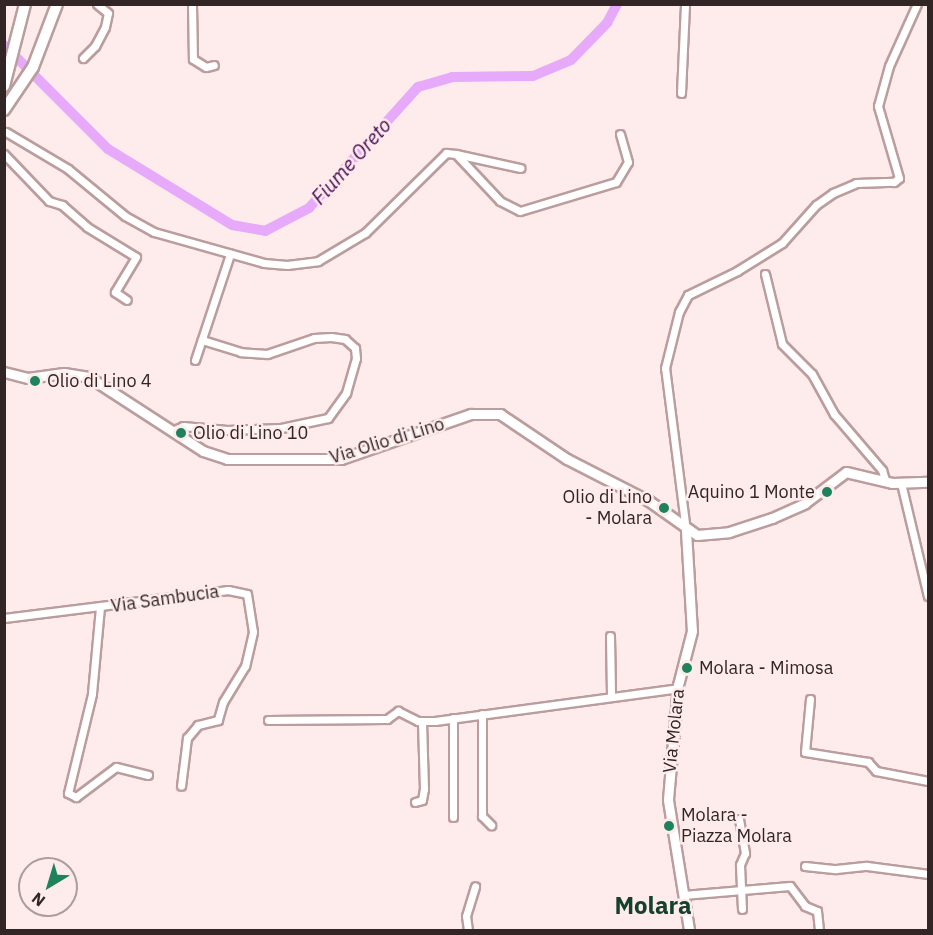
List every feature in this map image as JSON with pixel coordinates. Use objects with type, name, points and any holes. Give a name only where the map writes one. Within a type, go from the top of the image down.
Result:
[{"type":"main road","points":[[5,86],[25,4]]},
{"type":"main road","points":[[4,110],[33,67],[57,4]]},
{"type":"street","points":[[83,58],[95,46],[105,27],[108,13],[98,4]]},
{"type":"street","points":[[192,4],[193,59],[206,67],[214,65]]},
{"type":"street","points":[[681,93],[685,4]]},
{"type":"street","points":[[917,4],[889,66],[878,106],[899,178],[885,184],[856,183],[833,193],[816,205],[782,243],[737,271],[688,295],[679,312],[666,368],[686,531],[697,536],[721,533],[772,518],[805,503],[846,472],[901,483],[928,482]]},
{"type":"street","points":[[6,132],[68,169],[125,216],[154,232],[264,264],[318,261],[365,233],[437,157],[456,154],[520,168]]},
{"type":"street","points":[[456,154],[500,201],[520,211],[616,182],[628,162],[620,134]]},
{"type":"street","points":[[4,154],[50,201],[62,205],[87,227],[136,256],[114,292],[127,300]]},
{"type":"street","points":[[195,360],[230,254]]},
{"type":"street","points":[[765,274],[782,344],[812,374],[834,414],[882,470],[885,480]]},
{"type":"street","points":[[172,431],[183,426],[227,430],[281,428],[328,418],[345,393],[356,358],[355,348],[345,339],[331,337],[314,338],[267,354],[241,352],[202,340]]},
{"type":"street","name":"Via Olio di Lino","points":[[4,372],[28,378],[77,373],[203,451],[227,459],[322,461],[341,459],[471,414],[500,414],[567,459],[649,501],[686,531]]},
{"type":"street","points":[[901,483],[928,596]]},
{"type":"street","name":"Via Molara","points":[[686,531],[692,632],[678,688],[668,800],[689,930]]},
{"type":"street","name":"Via Sambucia","points":[[4,618],[228,590],[247,594],[253,632],[245,666],[223,702],[219,720],[198,725],[187,738],[181,786]]},
{"type":"street","points":[[100,607],[92,694],[68,793],[76,797],[116,767],[148,775]]},
{"type":"street","points":[[610,636],[611,695]]},
{"type":"street","points":[[268,720],[387,719],[398,711],[422,721],[678,688]]},
{"type":"street","points":[[810,699],[805,752],[868,762],[876,771],[928,782]]},
{"type":"street","points":[[482,714],[482,816],[491,825]]},
{"type":"street","points":[[453,718],[453,817]]},
{"type":"street","points":[[415,801],[422,800],[424,789],[422,721]]},
{"type":"street","points":[[739,819],[745,853],[740,865],[742,909]]},
{"type":"street","points":[[805,866],[836,869],[867,866],[928,874]]},
{"type":"street","points":[[468,930],[466,916],[475,886]]},
{"type":"street","points":[[683,895],[790,886],[805,906],[817,911],[819,930]]},
{"type":"waterway","name":"Fiume Oreto","points":[[4,45],[108,149],[232,225],[265,231],[309,208],[418,87],[452,77],[533,76],[571,60],[607,23],[617,4]]},
{"type":"place","name":"Olio di Lino 4","points":[[35,381]]},
{"type":"place","name":"Olio di Lino 10","points":[[181,433]]},
{"type":"place","name":"Aquino 1 Monte","points":[[827,492]]},
{"type":"place","name":"Olio di Lino - Molara","points":[[664,508]]},
{"type":"place","name":"Molara - Mimosa","points":[[687,668]]},
{"type":"place","name":"Molara - Piazza Molara","points":[[669,826]]},
{"type":"district","name":"Molara","points":[[653,906]]}]
